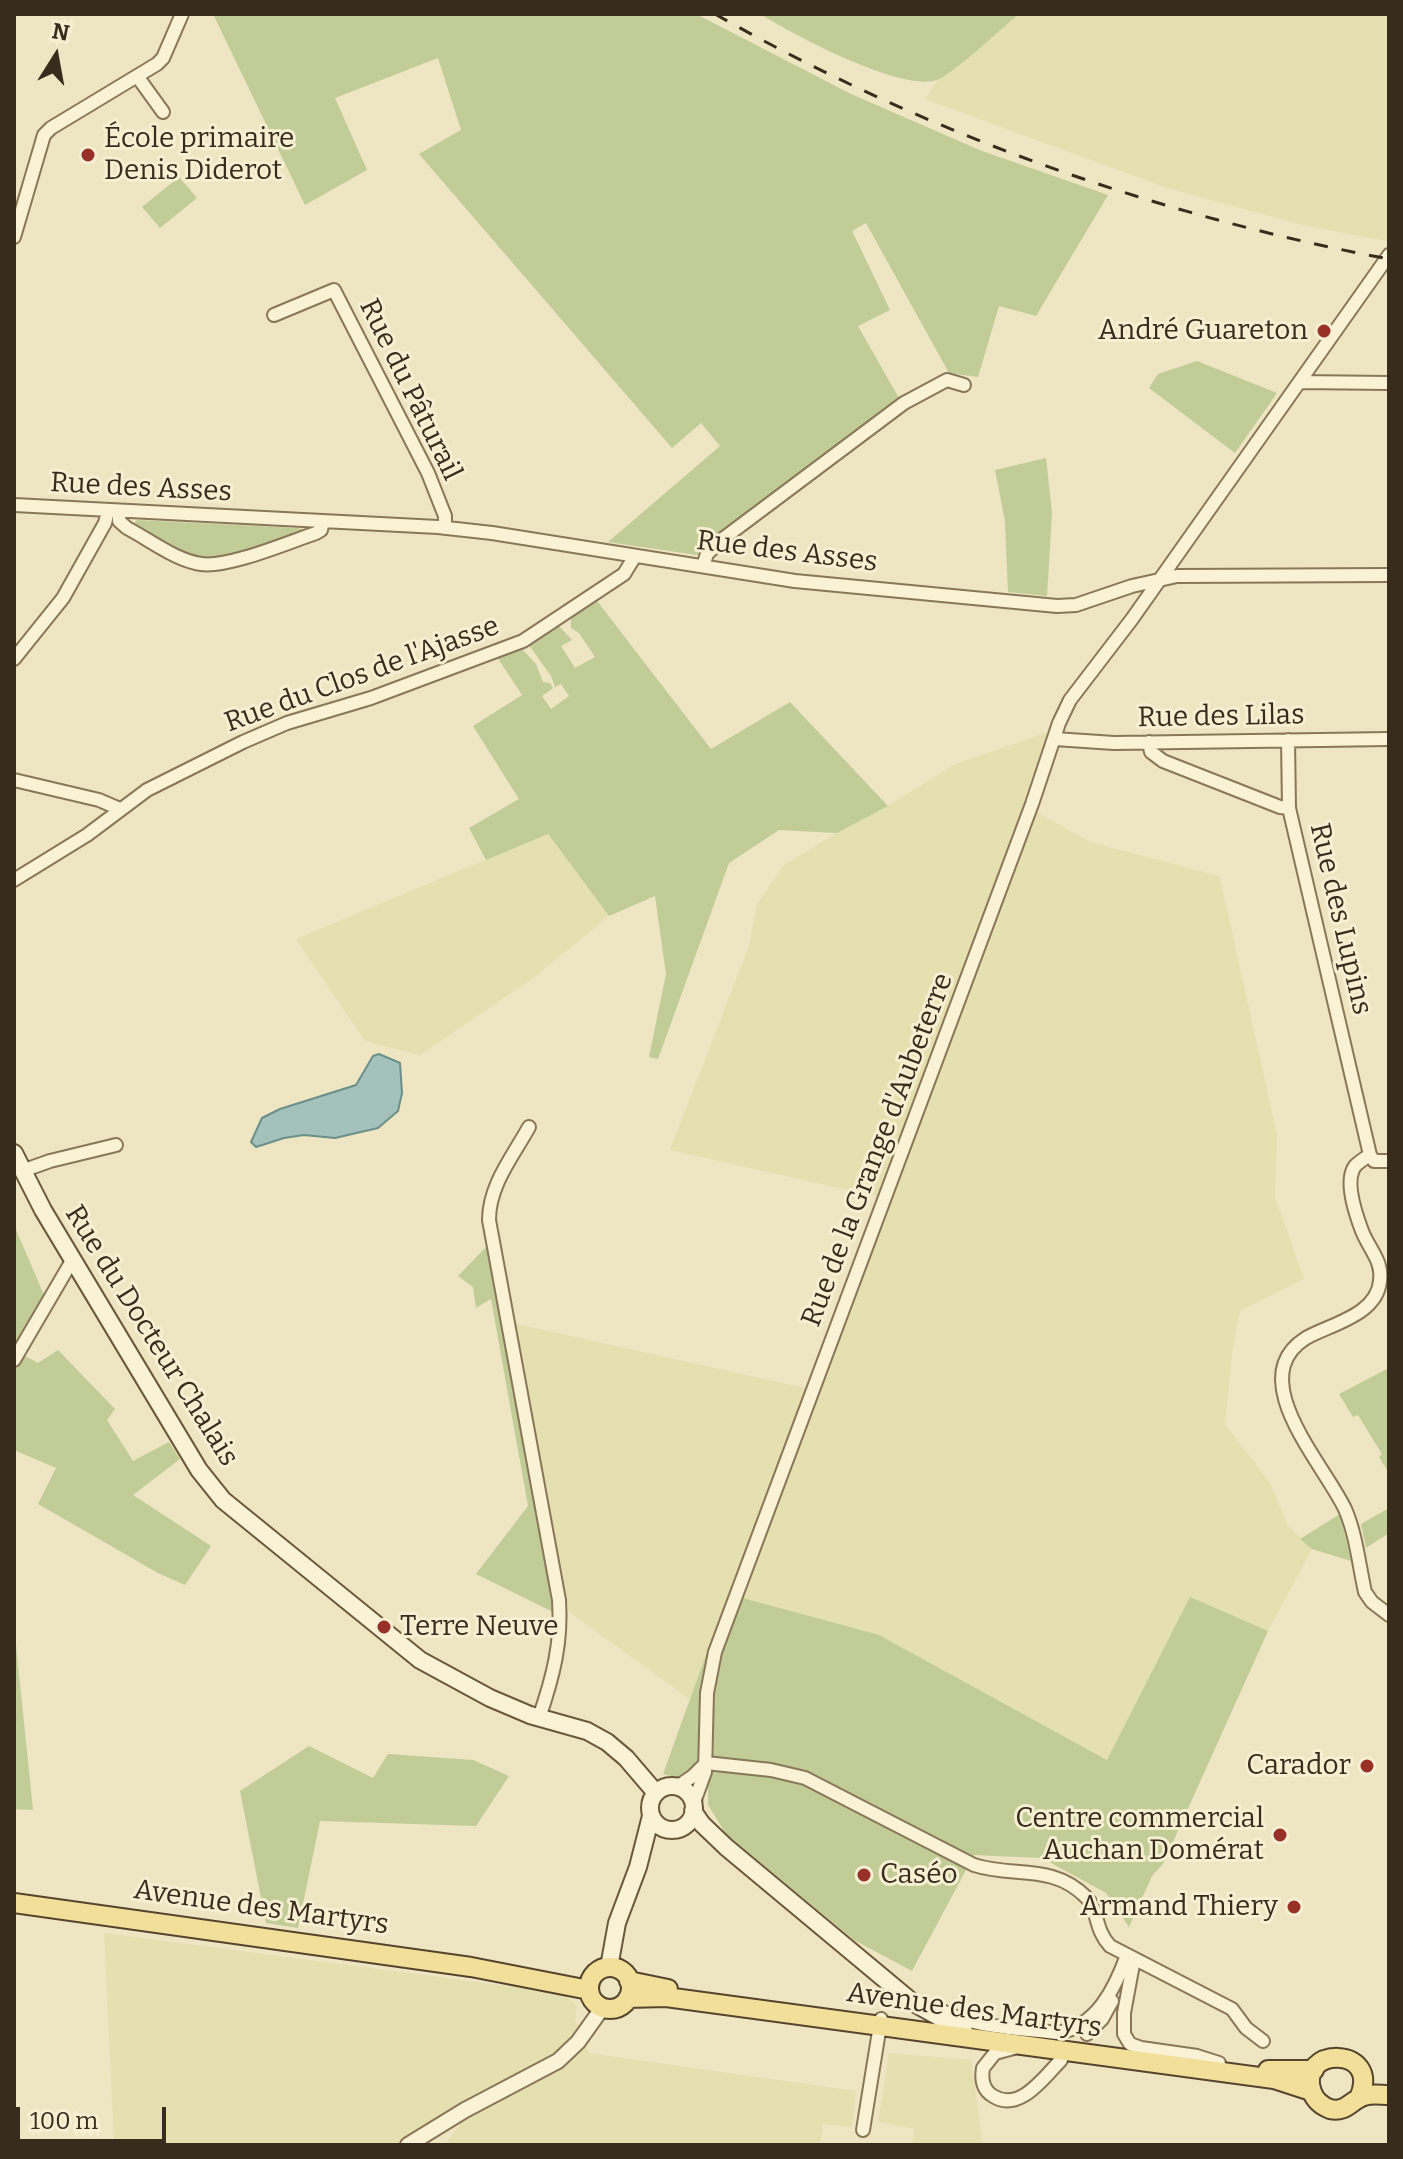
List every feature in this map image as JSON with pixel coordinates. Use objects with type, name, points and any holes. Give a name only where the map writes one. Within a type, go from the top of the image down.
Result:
[{"type":"main road","name":"Rue du Docteur Chalais","points":[[14,1153],[73,1259],[199,1470],[223,1500],[420,1660],[490,1698],[539,1718],[587,1731],[607,1742],[626,1758],[656,1793]]},
{"type":"main road","points":[[609,1967],[617,1923],[638,1867],[651,1816],[651,1802],[656,1793],[667,1787],[677,1787],[689,1794],[702,1824],[726,1847],[912,2002],[964,2031]]},
{"type":"main road","points":[[638,1867],[648,1850],[669,1830],[687,1823],[693,1808]]},
{"type":"main road","points":[[651,1816],[658,1826],[669,1830]]},
{"type":"main road","name":"Avenue des Martyrs","points":[[14,1903],[591,1983]]},
{"type":"main road","points":[[609,1967],[622,1971],[629,1989],[620,2006],[603,2007],[593,2001],[591,1983],[602,1968],[609,1967]]},
{"type":"main road","name":"Avenue des Martyrs","points":[[629,1989],[666,1997],[1284,2072],[1314,2070]]},
{"type":"main road","name":"Avenue des Martyrs","points":[[880,2023],[1274,2079],[1311,2091]]},
{"type":"main road","points":[[1389,2084],[1362,2074],[1355,2064],[1342,2057],[1325,2059],[1314,2070],[1311,2091],[1318,2102],[1334,2109],[1350,2106],[1367,2095],[1389,2095]]},
{"type":"main road","points":[[1359,2098],[1362,2074]]},
{"type":"street","points":[[14,237],[44,135],[163,58],[182,14]]},
{"type":"street","points":[[137,76],[163,112]]},
{"type":"street","points":[[1159,579],[1387,257]]},
{"type":"street","name":"Rue du Pâturail","points":[[274,315],[334,290],[428,473],[445,516],[445,528]]},
{"type":"street","points":[[703,566],[707,554],[724,538],[904,403],[947,380],[964,385]]},
{"type":"street","points":[[1301,382],[1389,383]]},
{"type":"street","name":"Rue des Asses","points":[[14,505],[445,528],[795,581],[1057,606],[1076,605],[1177,576],[1389,575]]},
{"type":"street","points":[[14,659],[63,598],[114,511],[127,528],[184,558],[207,564],[237,559],[316,533],[321,530],[323,521]]},
{"type":"street","name":"Rue du Clos de l'Ajasse","points":[[14,880],[87,835],[159,783],[282,725],[371,698],[523,641],[624,574],[635,556]]},
{"type":"street","name":"Rue de la Grange d'Aubeterre","points":[[693,1808],[706,1763],[707,1693],[715,1652],[884,1203],[1059,723],[1070,700],[1159,579]]},
{"type":"street","name":"Rue des Lilas","points":[[1055,739],[1149,742],[1389,739]]},
{"type":"street","name":"Rue des Lupins","points":[[1288,740],[1289,808],[1370,1155]]},
{"type":"street","points":[[1149,742],[1151,752],[1163,761],[1289,808]]},
{"type":"street","points":[[14,780],[99,800],[120,809]]},
{"type":"street","points":[[529,1127],[493,1190],[489,1220],[559,1600],[559,1652],[539,1718]]},
{"type":"street","points":[[22,1171],[116,1145]]},
{"type":"street","points":[[1389,1161],[1374,1161],[1370,1155],[1356,1166],[1350,1181],[1362,1232],[1381,1271],[1383,1296],[1304,1340],[1290,1353],[1280,1380],[1287,1409],[1345,1509],[1365,1592],[1389,1615]]},
{"type":"street","points":[[14,1360],[73,1259]]},
{"type":"street","points":[[677,1787],[706,1763],[771,1770],[805,1778],[974,1865],[992,1871],[1045,1873],[1067,1883],[1088,1898],[1101,1936],[1110,1946],[1232,2009],[1246,2028],[1263,2041]]},
{"type":"street","points":[[703,1779],[738,1768]]},
{"type":"street","points":[[840,1941],[875,1961],[904,1987],[934,2006],[965,2020],[984,2024],[1057,2033],[1068,2031],[1102,2006],[1116,1987]]},
{"type":"street","points":[[1087,2034],[1110,2005],[1130,1957]]},
{"type":"street","points":[[1130,1957],[1123,2019],[1124,2034],[1130,2044],[1219,2063]]},
{"type":"street","points":[[408,2145],[465,2110],[558,2061],[578,2042],[603,2007]]},
{"type":"street","points":[[863,2130],[880,2023]]},
{"type":"street","points":[[1044,2048],[1010,2049],[995,2053],[983,2068],[987,2092],[1003,2100],[1019,2098],[1061,2060]]},
{"type":"shaded area","points":[[1019,14],[1389,14],[1389,237],[1386,241],[1303,225],[1167,188],[925,99],[939,79]]},
{"type":"shaded area","points":[[1048,732],[1026,806],[1090,842],[1219,876],[1221,882],[1277,1135],[1275,1197],[1304,1279],[1240,1311],[1225,1424],[1270,1483],[1288,1526],[1312,1549],[1268,1631],[1190,1598],[1108,1760],[882,1637],[728,1594],[691,1700],[569,1612],[512,1323],[809,1389],[879,1197],[670,1150],[749,946],[757,904],[784,865],[837,833],[888,806],[953,765]]},
{"type":"shaded area","points":[[547,834],[609,916],[532,979],[420,1055],[365,1041],[296,939]]},
{"type":"shaded area","points":[[104,1933],[561,1993],[577,2005],[575,2021],[589,2053],[856,2091],[852,2127],[823,2124],[820,2145],[445,2145],[487,2087],[402,2145],[114,2145]]},
{"type":"shaded area","points":[[889,2053],[971,2060],[983,2145],[912,2145],[915,2129],[878,2122]]},
{"type":"green space","points":[[213,14],[696,14],[851,94],[982,151],[1108,195],[1036,316],[999,306],[978,377],[949,373],[866,223],[852,231],[890,310],[858,326],[900,400],[697,555],[608,542],[720,446],[701,423],[672,448],[419,154],[461,130],[438,58],[335,98],[367,170],[305,205]]},
{"type":"green space","points":[[760,14],[1019,14],[944,76],[937,80],[920,81],[874,70],[797,35]]},
{"type":"green space","points":[[179,177],[197,198],[160,228],[142,207]]},
{"type":"green space","points":[[1197,361],[1277,393],[1235,453],[1149,388],[1158,374]]},
{"type":"green space","points":[[1046,458],[1052,513],[1047,596],[1008,592],[1005,521],[995,470]]},
{"type":"green space","points":[[137,520],[307,530],[241,555],[205,561],[186,556],[159,541],[133,525]]},
{"type":"green space","points":[[597,601],[711,749],[790,702],[888,806],[837,833],[779,830],[729,863],[658,1059],[649,1057],[666,974],[655,896],[609,916],[548,834],[486,860],[469,828],[519,799],[473,726],[522,695],[497,657],[521,648],[536,664],[543,682],[550,683],[553,688],[542,696],[551,709],[569,696],[561,684],[555,687],[529,645],[559,626],[572,640],[561,646],[575,668],[595,657],[579,633],[571,628],[571,618]]},
{"type":"green space","points":[[14,1225],[44,1295],[14,1346]]},
{"type":"green space","points":[[490,1243],[553,1612],[476,1574],[528,1506],[491,1299],[476,1308],[473,1287],[458,1276]]},
{"type":"green space","points":[[58,1350],[115,1409],[107,1420],[133,1461],[169,1442],[180,1459],[133,1495],[211,1546],[185,1585],[158,1573],[38,1504],[56,1468],[14,1450],[14,1370],[23,1355],[38,1363]]},
{"type":"green space","points":[[1387,1369],[1389,1473],[1379,1457],[1382,1454],[1358,1415],[1353,1417],[1339,1394]]},
{"type":"green space","points":[[1389,1508],[1389,1533],[1366,1548],[1361,1524]]},
{"type":"green space","points":[[1340,1514],[1351,1561],[1312,1549],[1300,1539]]},
{"type":"green space","points":[[728,1594],[879,1635],[1107,1760],[1190,1597],[1268,1631],[1163,1864],[1152,1876],[1129,1927],[1106,1893],[1042,1858],[974,1855],[912,1971],[854,1940],[726,1834],[708,1805],[708,1786],[663,1774]]},
{"type":"green space","points":[[14,1626],[33,1810],[14,1809]]},
{"type":"green space","points":[[309,1746],[373,1778],[388,1754],[473,1760],[509,1776],[476,1826],[320,1821],[298,1928],[266,1923],[240,1791]]},
{"type":"water","points":[[379,1054],[400,1063],[402,1093],[398,1111],[378,1128],[335,1138],[304,1135],[284,1138],[256,1147],[251,1142],[262,1118],[280,1109],[356,1085],[373,1056]]},
{"type":"railway","points":[[715,14],[875,96],[957,132],[1042,164],[1213,219],[1389,259]]},
{"type":"place","name":"École primaire Denis Diderot","points":[[88,155]]},
{"type":"place","name":"André Guareton","points":[[1324,331]]},
{"type":"place","name":"Terre Neuve","points":[[384,1627]]},
{"type":"place","name":"Carador","points":[[1367,1766]]},
{"type":"place","name":"Centre commercial Auchan Domérat","points":[[1280,1835]]},
{"type":"place","name":"Caséo","points":[[864,1875]]},
{"type":"place","name":"Armand Thiery","points":[[1294,1907]]}]
